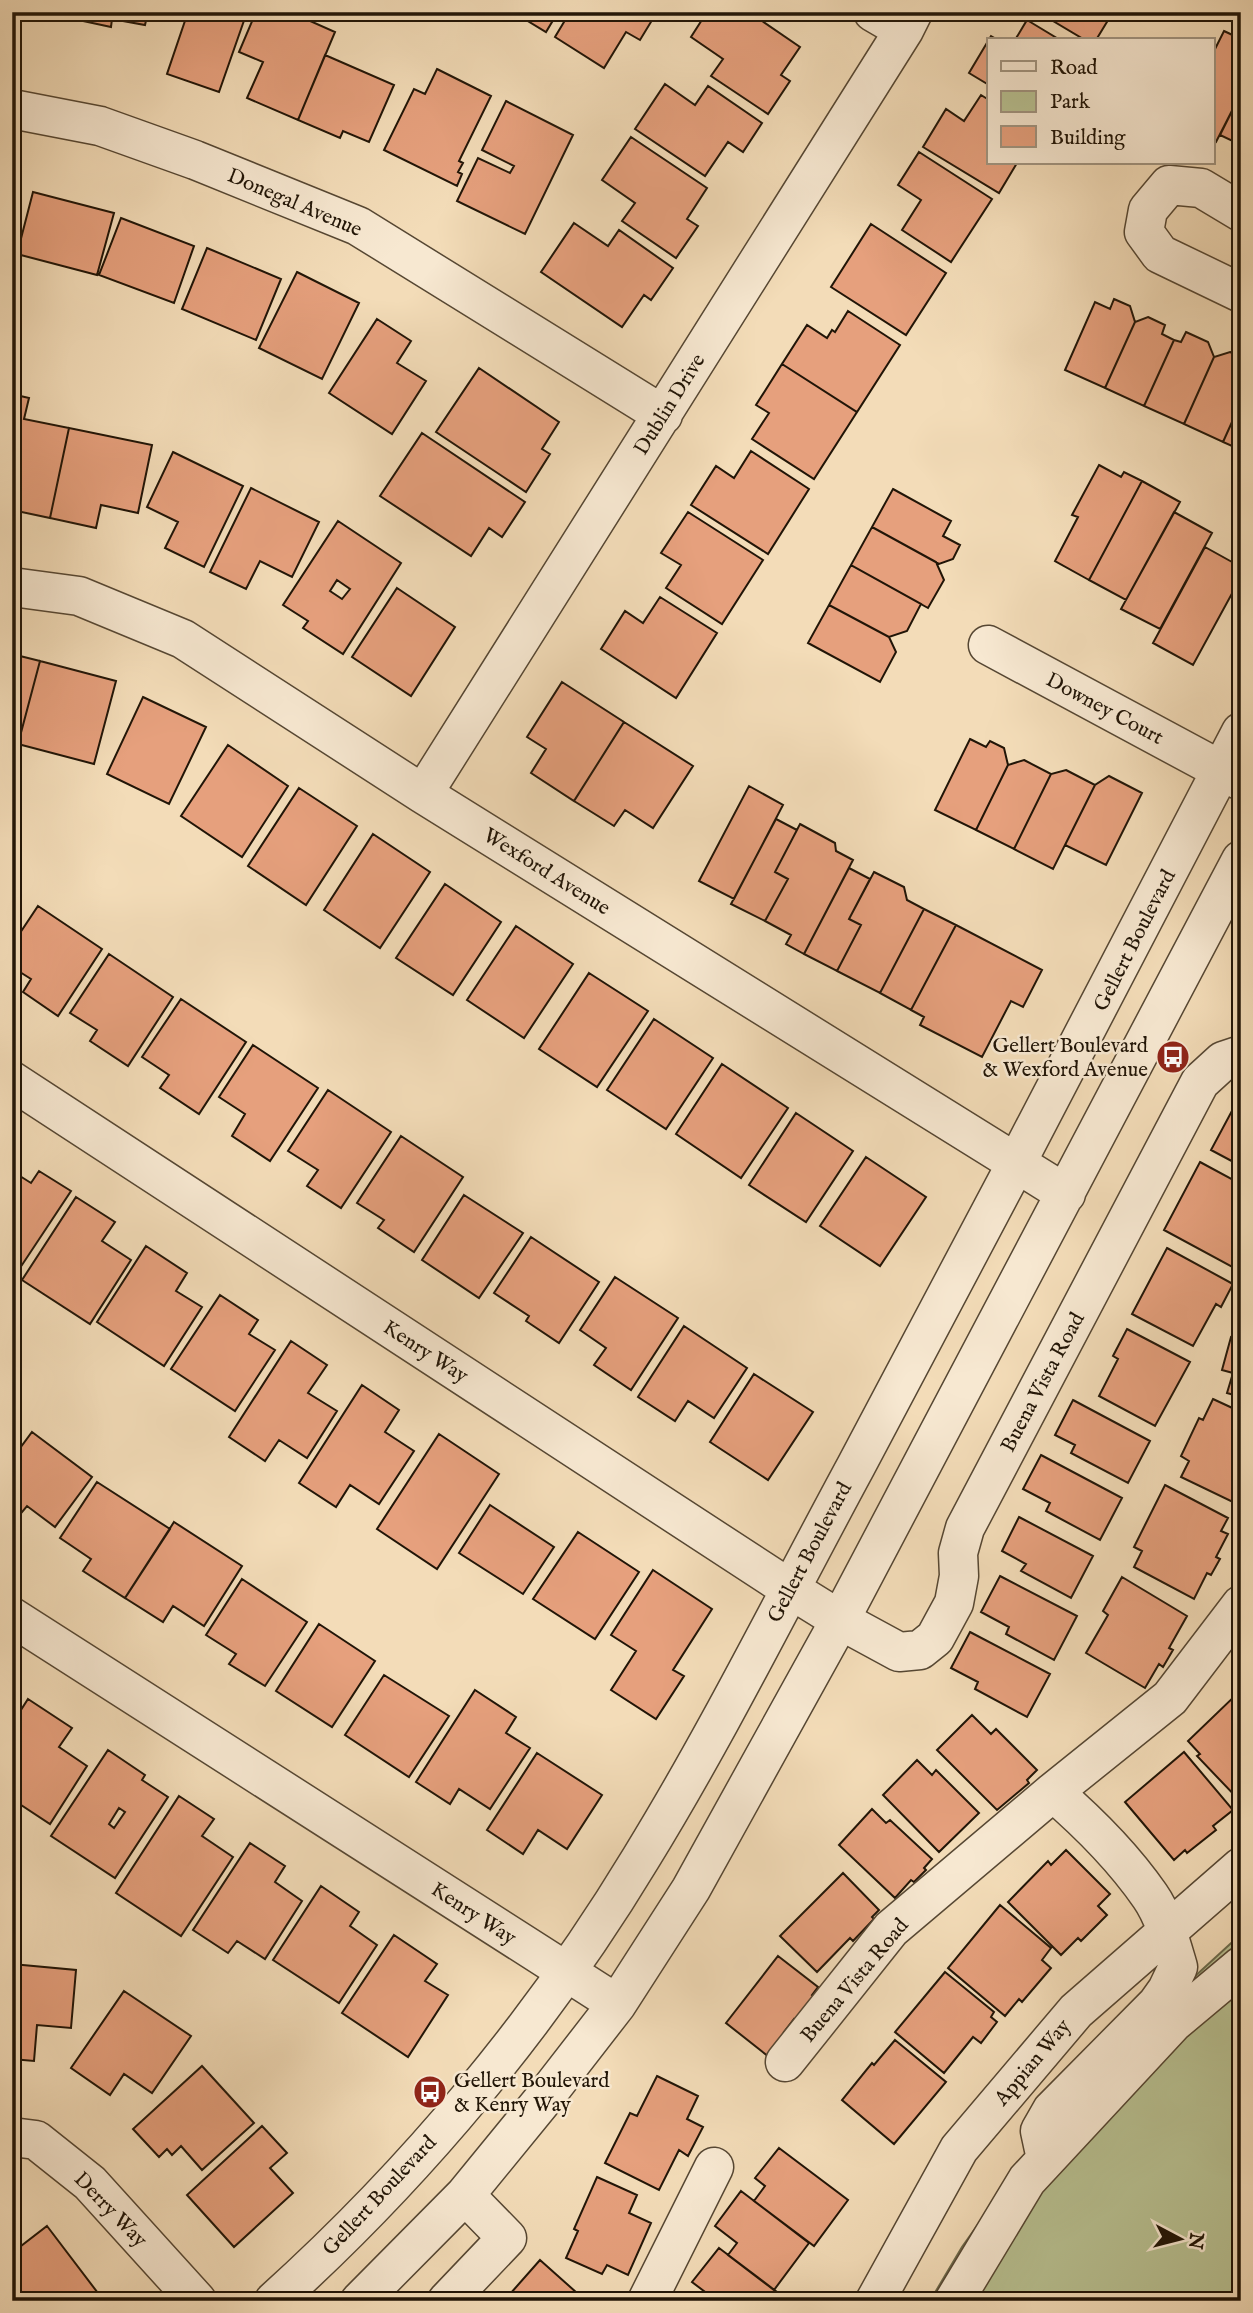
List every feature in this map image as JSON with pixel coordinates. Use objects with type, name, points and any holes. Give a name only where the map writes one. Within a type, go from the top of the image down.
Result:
[{"type":"street","name":"Dublin Drive","points":[[423,794],[663,415],[897,18]]},
{"type":"street","name":"Donegal Avenue","points":[[12,109],[100,126],[195,160],[358,226],[663,415]]},
{"type":"street","points":[[1241,212],[1201,188],[1169,185],[1148,210],[1144,232],[1160,254],[1241,293]]},
{"type":"street","name":"Wexford Avenue","points":[[12,587],[79,596],[183,639],[423,794],[1066,1194]]},
{"type":"street","name":"Downey Court","points":[[988,645],[1231,776]]},
{"type":"street","name":"Gellert Boulevard","points":[[274,2301],[315,2264],[407,2171],[495,2065],[566,1972],[641,1859],[1231,776],[1241,732]]},
{"type":"street","points":[[360,2301],[465,2195],[618,2004],[691,1889],[840,1620],[1241,860]]},
{"type":"street","name":"Buena Vista Road","points":[[840,1620],[899,1651],[920,1650],[935,1639],[954,1603],[959,1576],[958,1553],[971,1516],[1200,1082],[1223,1061],[1241,1055]]},
{"type":"street","name":"Kenry Way","points":[[12,1081],[840,1620]]},
{"type":"street","name":"Buena Vista Road","points":[[785,2062],[891,1930],[1053,1792],[1170,1698],[1241,1605]]},
{"type":"street","name":"Kenry Way","points":[[12,1617],[618,2004]]},
{"type":"street","points":[[1046,2159],[1040,2132],[1052,2110],[1157,2004],[1178,1967],[1167,1932],[1151,1897],[1095,1828],[1053,1792]]},
{"type":"street","name":"Appian Way","points":[[875,2301],[959,2149],[1076,2011],[1241,1867]]},
{"type":"street","points":[[954,2301],[1027,2180],[1172,2023],[1241,1966]]},
{"type":"street","name":"Derry Way","points":[[12,2137],[36,2140],[90,2183],[197,2301]]},
{"type":"street","points":[[648,2301],[714,2167]]},
{"type":"street","points":[[447,2301],[507,2238],[465,2195]]},
{"type":"green space","points":[[1241,1934],[1241,2301],[930,2301],[962,2247],[1023,2161],[1144,2023]]},
{"type":"building","points":[[70,12],[148,12],[145,25],[112,19],[111,27],[69,18]]},
{"type":"building","points":[[188,12],[247,12],[219,92],[167,74]]},
{"type":"building","points":[[256,12],[290,12],[335,32],[298,120],[247,98],[263,62],[239,52]]},
{"type":"building","points":[[513,12],[558,12],[546,32]]},
{"type":"building","points":[[570,12],[657,12],[640,40],[626,32],[604,68],[555,37]]},
{"type":"building","points":[[707,12],[749,12],[800,47],[781,75],[790,81],[768,114],[711,76],[723,59],[691,37]]},
{"type":"building","points":[[1038,12],[1113,12],[1097,38],[1082,38]]},
{"type":"building","points":[[1027,20],[1057,38],[1016,38]]},
{"type":"building","points":[[1224,31],[1241,39],[1241,93],[1216,142],[1214,141],[1214,51]]},
{"type":"building","points":[[987,43],[987,84],[969,73]]},
{"type":"building","points":[[325,55],[394,85],[369,142],[343,131],[340,138],[298,120]]},
{"type":"building","points":[[437,69],[491,96],[459,161],[463,163],[458,172],[462,174],[457,186],[384,150],[414,89],[425,94]]},
{"type":"building","points":[[665,84],[695,105],[708,86],[762,123],[743,152],[728,142],[705,176],[635,129]]},
{"type":"building","points":[[1241,93],[1241,145],[1220,135]]},
{"type":"building","points":[[981,95],[987,99],[987,164],[1016,164],[999,193],[923,147],[946,109],[964,121]]},
{"type":"building","points":[[506,101],[573,135],[525,234],[457,201],[478,158],[510,173],[514,166],[482,150]]},
{"type":"building","points":[[631,137],[707,188],[687,219],[698,226],[676,258],[622,221],[635,203],[602,180]]},
{"type":"building","points":[[919,152],[992,199],[951,262],[902,230],[921,200],[898,185]]},
{"type":"building","points":[[33,192],[114,213],[97,275],[17,254]]},
{"type":"building","points":[[121,218],[194,246],[174,303],[99,275]]},
{"type":"building","points":[[574,223],[608,246],[619,230],[673,268],[651,300],[644,295],[622,327],[541,272]]},
{"type":"building","points":[[871,224],[946,273],[906,335],[831,287]]},
{"type":"building","points":[[207,248],[281,279],[256,340],[182,309]]},
{"type":"building","points":[[297,272],[359,303],[322,379],[259,348]]},
{"type":"building","points":[[1114,299],[1130,306],[1135,322],[1105,388],[1065,370],[1095,302],[1110,309]]},
{"type":"building","points":[[848,311],[900,345],[857,412],[782,364],[807,325],[827,338],[832,330],[835,332]]},
{"type":"building","points":[[1148,317],[1165,325],[1162,334],[1174,340],[1144,406],[1105,388],[1135,322]]},
{"type":"building","points":[[377,319],[411,341],[397,363],[426,381],[392,434],[329,393]]},
{"type":"building","points":[[1186,332],[1208,342],[1214,357],[1184,424],[1144,406],[1174,340],[1181,342]]},
{"type":"building","points":[[1230,352],[1241,357],[1241,402],[1223,442],[1184,424],[1214,357]]},
{"type":"building","points":[[782,364],[857,412],[814,479],[752,439],[769,413],[756,405]]},
{"type":"building","points":[[479,368],[559,422],[542,449],[550,454],[526,492],[436,432]]},
{"type":"building","points":[[12,394],[29,398],[24,419],[69,428],[50,518],[12,510]]},
{"type":"building","points":[[1241,402],[1241,450],[1223,442]]},
{"type":"building","points":[[69,428],[152,445],[138,513],[101,505],[96,528],[50,518]]},
{"type":"building","points":[[422,433],[525,502],[502,537],[489,528],[471,556],[380,496]]},
{"type":"building","points":[[751,451],[809,489],[768,554],[691,505],[716,466],[734,478]]},
{"type":"building","points":[[173,452],[243,486],[204,567],[165,548],[178,522],[147,507]]},
{"type":"building","points":[[1099,465],[1121,477],[1124,472],[1142,481],[1089,580],[1055,561],[1078,517],[1072,515]]},
{"type":"building","points":[[1142,481],[1180,502],[1126,600],[1089,580]]},
{"type":"building","points":[[251,488],[319,522],[292,577],[260,561],[246,589],[210,572]]},
{"type":"building","points":[[893,489],[951,521],[943,536],[960,545],[953,559],[939,564],[872,527]]},
{"type":"building","points":[[688,512],[763,560],[722,624],[666,588],[681,565],[661,553]]},
{"type":"building","points":[[1174,512],[1212,533],[1160,629],[1121,609]]},
{"type":"building","points":[[338,521],[401,563],[343,654],[303,628],[308,621],[283,605]],"holes":[[[337,580],[350,589],[342,599],[330,591]]]},
{"type":"building","points":[[872,527],[936,562],[944,580],[928,608],[851,565]]},
{"type":"building","points":[[1205,547],[1241,567],[1241,577],[1193,665],[1153,643]]},
{"type":"building","points":[[851,565],[921,604],[907,631],[889,637],[829,605]]},
{"type":"building","points":[[397,588],[455,627],[411,696],[352,657]]},
{"type":"building","points":[[660,597],[717,633],[676,698],[601,649],[625,611],[643,623]]},
{"type":"building","points":[[829,605],[889,637],[896,652],[880,682],[808,643]]},
{"type":"building","points":[[12,654],[40,661],[18,744],[12,742]]},
{"type":"building","points":[[40,661],[116,681],[94,764],[18,744]]},
{"type":"building","points":[[562,682],[624,722],[574,801],[531,773],[546,749],[527,737]]},
{"type":"building","points":[[143,697],[206,727],[169,804],[107,774]]},
{"type":"building","points":[[624,722],[693,766],[653,828],[625,810],[614,826],[574,801]]},
{"type":"building","points":[[970,739],[986,747],[990,741],[1004,748],[1008,765],[976,830],[935,810]]},
{"type":"building","points":[[228,745],[288,786],[242,857],[181,816]]},
{"type":"building","points":[[1024,760],[1051,774],[1014,849],[976,830],[1008,765]]},
{"type":"building","points":[[1066,770],[1095,785],[1053,869],[1014,849],[1051,774]]},
{"type":"building","points":[[1109,776],[1142,793],[1106,865],[1065,845],[1095,785]]},
{"type":"building","points":[[749,786],[783,805],[734,899],[699,881]]},
{"type":"building","points":[[299,788],[357,826],[306,905],[248,866]]},
{"type":"building","points":[[776,819],[797,830],[775,872],[788,879],[765,921],[731,904]]},
{"type":"building","points":[[800,824],[835,843],[836,851],[853,860],[804,954],[786,944],[791,935],[765,921],[788,879],[775,872]]},
{"type":"building","points":[[373,834],[430,872],[380,948],[324,910]]},
{"type":"building","points":[[849,868],[870,879],[849,919],[861,925],[837,971],[804,954]]},
{"type":"building","points":[[874,872],[904,887],[907,900],[924,909],[880,993],[837,971],[861,925],[849,919]]},
{"type":"building","points":[[445,884],[501,922],[453,995],[396,958]]},
{"type":"building","points":[[38,906],[102,949],[58,1016],[23,992],[31,979],[12,967],[12,945]]},
{"type":"building","points":[[924,909],[956,925],[911,1010],[880,993]]},
{"type":"building","points":[[956,925],[1042,970],[1023,1007],[1011,1001],[982,1057],[920,1025],[924,1017],[911,1010]]},
{"type":"building","points":[[516,926],[573,964],[524,1038],[467,1000]]},
{"type":"building","points":[[109,954],[173,997],[128,1066],[90,1041],[97,1030],[70,1013]]},
{"type":"building","points":[[589,973],[648,1011],[597,1087],[539,1049]]},
{"type":"building","points":[[181,999],[246,1042],[199,1114],[160,1088],[169,1075],[142,1057]]},
{"type":"building","points":[[654,1019],[713,1058],[666,1129],[607,1090]]},
{"type":"building","points":[[253,1045],[318,1088],[270,1161],[232,1136],[245,1114],[219,1097]]},
{"type":"building","points":[[722,1064],[788,1108],[741,1178],[676,1134]]},
{"type":"building","points":[[328,1090],[391,1132],[341,1208],[307,1186],[318,1170],[288,1151]]},
{"type":"building","points":[[1241,1094],[1241,1166],[1211,1150]]},
{"type":"building","points":[[796,1113],[853,1151],[806,1222],[749,1185]]},
{"type":"building","points":[[401,1136],[463,1177],[414,1252],[378,1228],[384,1220],[357,1203]]},
{"type":"building","points":[[866,1157],[926,1197],[880,1266],[820,1226]]},
{"type":"building","points":[[1200,1162],[1241,1184],[1241,1260],[1236,1269],[1164,1230]]},
{"type":"building","points":[[12,1171],[31,1183],[39,1171],[71,1191],[20,1268],[12,1263]]},
{"type":"building","points":[[464,1195],[523,1233],[479,1298],[422,1260]]},
{"type":"building","points":[[76,1197],[115,1222],[102,1241],[131,1260],[90,1324],[22,1280]]},
{"type":"building","points":[[531,1237],[599,1282],[559,1343],[526,1321],[529,1316],[494,1293]]},
{"type":"building","points":[[146,1246],[187,1273],[176,1291],[202,1307],[164,1366],[97,1322]]},
{"type":"building","points":[[1167,1248],[1233,1284],[1221,1307],[1216,1304],[1193,1346],[1132,1314]]},
{"type":"building","points":[[615,1277],[678,1318],[631,1390],[594,1365],[606,1348],[580,1330]]},
{"type":"building","points":[[220,1295],[258,1320],[249,1334],[275,1350],[235,1411],[171,1369]]},
{"type":"building","points":[[684,1326],[747,1368],[714,1418],[688,1401],[675,1421],[638,1397]]},
{"type":"building","points":[[1127,1329],[1190,1362],[1155,1426],[1099,1396],[1118,1359],[1113,1356]]},
{"type":"building","points":[[1241,1333],[1241,1397],[1227,1393],[1233,1373],[1222,1370],[1231,1337],[1239,1340]]},
{"type":"building","points":[[291,1341],[327,1365],[308,1393],[337,1411],[307,1458],[279,1440],[265,1461],[229,1437]]},
{"type":"building","points":[[754,1374],[813,1412],[768,1480],[710,1442]]},
{"type":"building","points":[[362,1385],[399,1410],[385,1432],[414,1451],[379,1504],[350,1485],[336,1507],[299,1483]]},
{"type":"building","points":[[1213,1399],[1241,1412],[1241,1498],[1237,1504],[1181,1477],[1189,1461],[1181,1456],[1199,1418],[1203,1420]]},
{"type":"building","points":[[1073,1400],[1150,1441],[1128,1483],[1071,1453],[1075,1445],[1055,1435]]},
{"type":"building","points":[[32,1432],[92,1477],[55,1527],[27,1506],[12,1524],[12,1459]]},
{"type":"building","points":[[439,1434],[499,1474],[437,1569],[377,1529]]},
{"type":"building","points":[[1041,1455],[1122,1498],[1100,1540],[1046,1511],[1050,1503],[1023,1489]]},
{"type":"building","points":[[97,1482],[170,1529],[125,1598],[83,1571],[91,1559],[60,1538]]},
{"type":"building","points":[[1165,1485],[1228,1518],[1221,1531],[1228,1534],[1216,1557],[1220,1559],[1211,1575],[1207,1573],[1194,1599],[1134,1567],[1142,1551],[1134,1547]]},
{"type":"building","points":[[490,1505],[554,1547],[523,1594],[459,1553]]},
{"type":"building","points":[[1019,1517],[1093,1556],[1071,1598],[1021,1571],[1026,1564],[1002,1551]]},
{"type":"building","points":[[174,1522],[242,1566],[204,1626],[173,1606],[163,1622],[125,1598]]},
{"type":"building","points":[[578,1532],[639,1572],[595,1639],[533,1599]]},
{"type":"building","points":[[653,1570],[712,1609],[673,1670],[684,1676],[656,1719],[611,1690],[636,1651],[611,1635]]},
{"type":"building","points":[[1000,1576],[1077,1616],[1054,1660],[1006,1634],[1009,1627],[981,1612]]},
{"type":"building","points":[[1122,1577],[1187,1616],[1169,1648],[1173,1650],[1163,1667],[1159,1664],[1145,1688],[1086,1653],[1108,1615],[1103,1611]]},
{"type":"building","points":[[242,1579],[307,1622],[265,1686],[229,1664],[236,1654],[206,1635]]},
{"type":"building","points":[[319,1624],[375,1661],[332,1727],[276,1691]]},
{"type":"building","points":[[970,1632],[1050,1674],[1027,1717],[975,1689],[978,1682],[951,1668]]},
{"type":"building","points":[[384,1675],[449,1716],[409,1777],[345,1735]]},
{"type":"building","points":[[475,1690],[516,1717],[506,1733],[530,1748],[490,1809],[459,1789],[450,1804],[416,1782]]},
{"type":"building","points":[[1241,1690],[1241,1802],[1197,1756],[1200,1754],[1188,1741]]},
{"type":"building","points":[[28,1699],[72,1728],[59,1747],[87,1766],[50,1824],[12,1799],[12,1724]]},
{"type":"building","points":[[972,1715],[991,1734],[996,1729],[1037,1770],[1027,1780],[1029,1783],[997,1810],[937,1750]]},
{"type":"building","points":[[108,1750],[145,1775],[142,1780],[168,1797],[115,1878],[51,1836]],"holes":[[[119,1808],[125,1812],[114,1828],[109,1824]]]},
{"type":"building","points":[[1184,1752],[1233,1810],[1213,1826],[1216,1830],[1174,1860],[1125,1802]]},
{"type":"building","points":[[537,1753],[602,1795],[567,1849],[538,1830],[523,1854],[487,1830]]},
{"type":"building","points":[[917,1760],[932,1775],[936,1770],[979,1813],[939,1852],[883,1795]]},
{"type":"building","points":[[179,1796],[214,1819],[202,1836],[233,1857],[181,1936],[116,1893]]},
{"type":"building","points":[[872,1809],[886,1823],[890,1820],[932,1859],[924,1868],[926,1870],[914,1882],[911,1880],[895,1898],[839,1845]]},
{"type":"building","points":[[250,1843],[285,1866],[275,1882],[302,1901],[265,1959],[237,1941],[228,1953],[193,1930]]},
{"type":"building","points":[[1066,1850],[1110,1894],[1098,1906],[1107,1915],[1081,1941],[1078,1938],[1061,1955],[1008,1902],[1048,1861],[1051,1865]]},
{"type":"building","points":[[843,1873],[879,1910],[853,1941],[850,1938],[817,1972],[780,1936]]},
{"type":"building","points":[[321,1886],[359,1912],[350,1926],[377,1945],[339,2003],[273,1960]]},
{"type":"building","points":[[1000,1905],[1051,1948],[1042,1960],[1051,1968],[1022,2002],[1019,1999],[1005,2016],[948,1968]]},
{"type":"building","points":[[394,1935],[437,1964],[425,1981],[448,1995],[408,2057],[342,2013]]},
{"type":"building","points":[[778,1956],[818,1987],[812,1995],[816,1998],[797,2022],[794,2019],[784,2032],[787,2034],[769,2057],[726,2023]]},
{"type":"building","points":[[12,1964],[76,1970],[71,2028],[37,2025],[34,2061],[12,2059]]},
{"type":"building","points":[[945,1972],[994,2012],[991,2017],[997,2022],[981,2043],[973,2037],[944,2073],[895,2032]]},
{"type":"building","points":[[124,1991],[191,2036],[152,2093],[124,2074],[110,2095],[71,2068]]},
{"type":"building","points":[[895,2040],[946,2082],[894,2144],[842,2100]]},
{"type":"building","points":[[202,2066],[254,2123],[202,2170],[181,2146],[172,2155],[167,2149],[159,2157],[133,2129]]},
{"type":"building","points":[[657,2076],[698,2096],[687,2119],[703,2127],[688,2156],[679,2150],[659,2190],[605,2163],[630,2113],[637,2116]]},
{"type":"building","points":[[262,2126],[287,2153],[270,2168],[293,2193],[234,2247],[187,2195]]},
{"type":"building","points":[[779,2148],[848,2200],[814,2246],[754,2201],[765,2186],[755,2178]]},
{"type":"building","points":[[597,2177],[637,2195],[629,2213],[651,2223],[628,2275],[607,2265],[602,2274],[566,2258],[578,2231],[574,2229]]},
{"type":"building","points":[[741,2191],[809,2243],[774,2290],[728,2255],[737,2243],[715,2226]]},
{"type":"building","points":[[47,2226],[104,2301],[16,2301],[12,2296],[12,2253]]},
{"type":"building","points":[[719,2248],[785,2298],[784,2301],[711,2301],[713,2298],[692,2282]]},
{"type":"building","points":[[540,2260],[586,2301],[518,2301],[510,2294]]},
{"type":"place","name":"Gellert Boulevard & Wexford Avenue","points":[[1173,1057]]},
{"type":"place","name":"Gellert Boulevard & Kenry Way","points":[[430,2092]]}]
